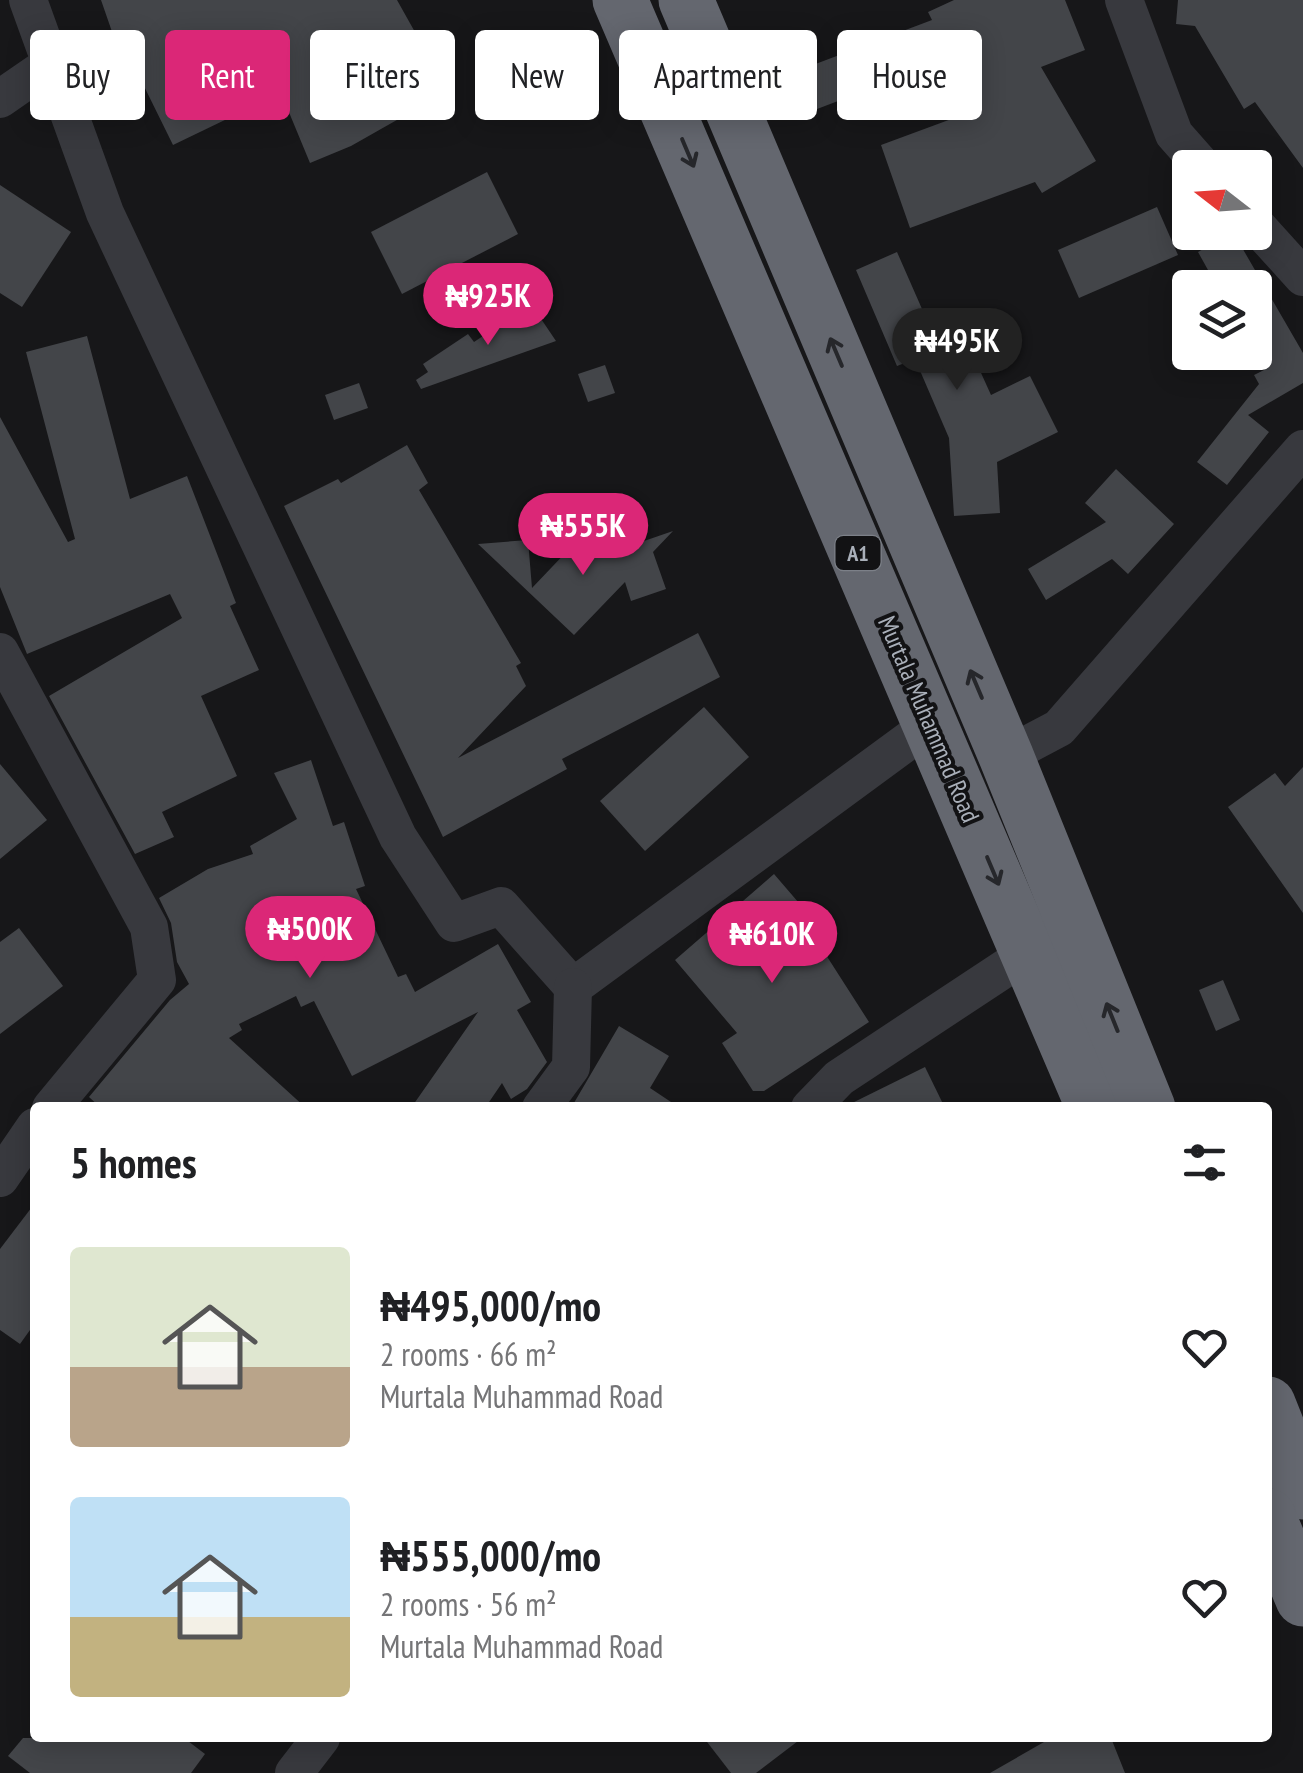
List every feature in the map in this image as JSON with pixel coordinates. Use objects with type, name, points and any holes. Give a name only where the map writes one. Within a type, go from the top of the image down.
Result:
[{"type":"highway","name":"Murtala Muhammad Road","points":[[620,0],[634,30]]},
{"type":"highway","name":"A1","points":[[696,23],[1006,756],[1146,1102]]},
{"type":"highway","name":"Murtala Muhammad Road","points":[[673,120],[1091,1102]]},
{"type":"highway","points":[[828,482],[881,459]]},
{"type":"highway","points":[[1272,1414],[1303,1492]]},
{"type":"highway","points":[[1272,1525],[1303,1599]]},
{"type":"street","points":[[28,0],[38,30]]},
{"type":"street","points":[[1124,0],[1174,134],[1188,150]]},
{"type":"street","points":[[0,100],[30,79]]},
{"type":"street","points":[[69,120],[104,214],[398,837],[454,922],[502,906],[573,986],[571,1067],[545,1102]]},
{"type":"street","points":[[1272,243],[1303,277]]},
{"type":"street","points":[[1006,756],[1059,728],[1303,450]]},
{"type":"street","points":[[0,652],[149,927],[155,948],[157,980],[56,1102]]},
{"type":"street","points":[[573,986],[931,724]]},
{"type":"street","points":[[816,1102],[838,1078],[1028,953]]},
{"type":"street","points":[[0,1178],[30,1134]]},
{"type":"street","points":[[294,1773],[317,1742]]},
{"type":"building","points":[[101,0],[397,0],[414,30],[310,30],[310,120],[397,120],[310,163],[290,115],[290,30],[165,30],[165,120],[225,120],[173,145],[145,88],[145,30],[111,30]]},
{"type":"building","points":[[954,0],[1065,0],[1085,50],[1041,67],[1096,161],[1042,193],[1035,182],[910,228],[881,145],[949,120],[982,120],[982,30],[906,30],[932,20],[928,12]]},
{"type":"building","points":[[1178,0],[1303,0],[1303,168],[1255,102],[1244,109],[1195,26],[1176,24]]},
{"type":"building","points":[[837,56],[837,101],[817,109],[817,63]]},
{"type":"building","points":[[487,172],[518,234],[402,294],[371,232]]},
{"type":"building","points":[[0,185],[71,232],[22,307],[0,293]]},
{"type":"building","points":[[1157,207],[1172,250],[1178,255],[1079,298],[1058,250]]},
{"type":"building","points":[[1243,250],[1255,270],[1208,270],[1198,252]]},
{"type":"building","points":[[897,252],[951,375],[977,364],[991,395],[1030,376],[1058,432],[997,462],[1000,513],[954,516],[949,438],[915,359],[897,366],[856,270]]},
{"type":"building","points":[[1272,299],[1303,353],[1303,383],[1248,415],[1269,432],[1227,485],[1197,462],[1259,384],[1254,375],[1272,370]]},
{"type":"building","points":[[531,304],[556,341],[421,389],[416,380],[428,372],[423,364],[468,334],[474,342]]},
{"type":"building","points":[[87,336],[130,499],[187,476],[236,603],[230,606],[259,670],[201,696],[237,776],[162,812],[174,837],[135,854],[49,696],[182,618],[170,594],[27,654],[0,587],[0,417],[68,542],[75,539],[26,352]]},
{"type":"building","points":[[605,365],[615,393],[588,402],[578,374]]},
{"type":"building","points":[[359,383],[368,408],[334,420],[325,395]]},
{"type":"building","points":[[407,445],[428,483],[419,490],[521,663],[516,666],[526,686],[458,758],[698,633],[720,677],[562,759],[567,769],[443,837],[284,506],[338,479],[341,483]]},
{"type":"building","points":[[1116,469],[1174,524],[1128,574],[1112,559],[1046,600],[1028,569],[1106,522],[1085,503]]},
{"type":"building","points":[[673,531],[653,552],[666,589],[631,601],[625,582],[574,635],[478,544],[528,540],[532,588],[571,547],[586,561]]},
{"type":"building","points":[[704,707],[749,757],[645,851],[600,801]]},
{"type":"building","points":[[311,760],[333,826],[344,822],[365,886],[356,889],[398,977],[406,974],[415,992],[498,944],[531,1002],[517,1010],[547,1062],[527,1089],[511,1099],[502,1083],[489,1102],[415,1102],[478,1012],[352,1076],[314,1001],[301,1007],[296,996],[239,1024],[242,1030],[229,1038],[299,1102],[94,1102],[89,1097],[170,1000],[189,984],[177,962],[171,923],[159,898],[208,869],[253,854],[250,846],[297,819],[274,773]]},
{"type":"building","points":[[0,764],[47,820],[0,859]]},
{"type":"building","points":[[1303,767],[1303,913],[1228,807],[1275,773],[1285,786]]},
{"type":"building","points":[[774,874],[817,924],[810,930],[869,1022],[764,1091],[753,1091],[722,1043],[737,1033],[675,960]]},
{"type":"building","points":[[19,928],[63,986],[0,1034],[0,942]]},
{"type":"building","points":[[1223,980],[1240,1020],[1216,1031],[1199,990]]},
{"type":"building","points":[[619,1026],[669,1056],[650,1088],[671,1102],[575,1102]]},
{"type":"building","points":[[925,1067],[942,1102],[854,1102]]},
{"type":"building","points":[[30,1210],[30,1330],[20,1344],[0,1330],[0,1249]]},
{"type":"building","points":[[23,1738],[30,1738],[30,1742],[189,1742],[205,1754],[191,1773],[30,1773],[8,1756]]},
{"type":"building","points":[[707,1742],[797,1742],[756,1773],[731,1773]]},
{"type":"building","points":[[1044,1742],[1113,1742],[1125,1773],[990,1773]]}]
